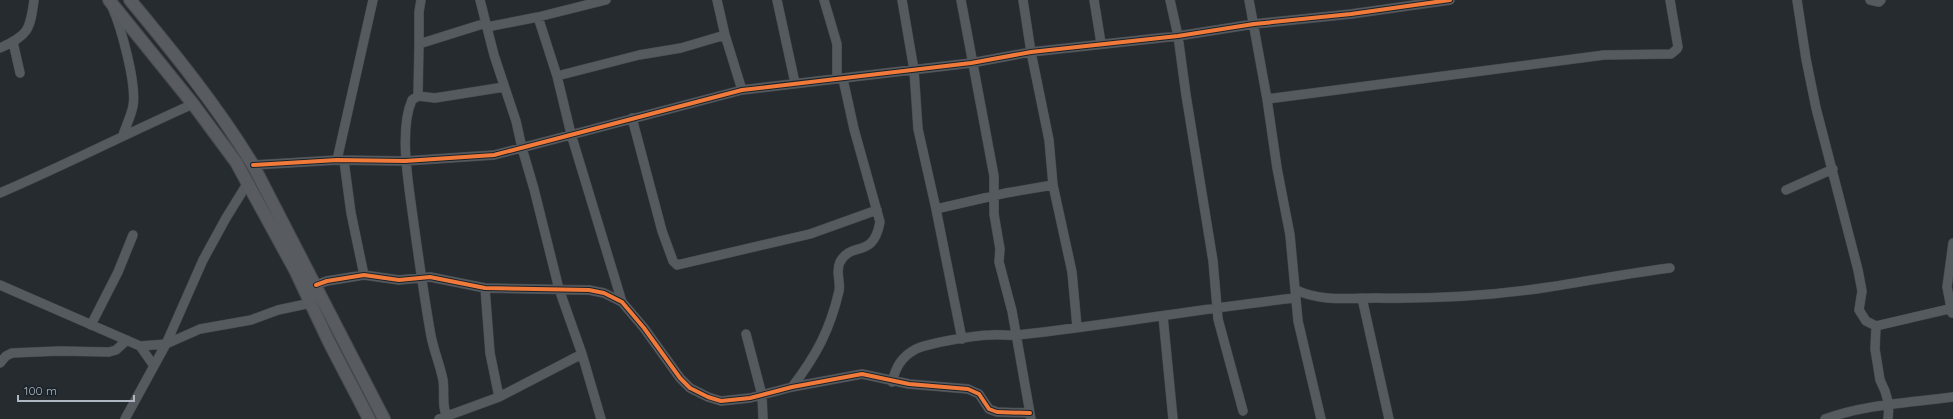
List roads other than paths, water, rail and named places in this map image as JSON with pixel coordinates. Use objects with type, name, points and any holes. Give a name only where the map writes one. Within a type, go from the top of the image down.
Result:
[{"type":"main road","points":[[109,0],[228,150],[295,270],[329,342],[369,419]]},
{"type":"main road","points":[[130,0],[175,54],[236,138],[253,165],[384,419]]},
{"type":"street","points":[[0,48],[13,42],[26,32],[31,21],[34,0]]},
{"type":"street","points":[[109,0],[114,11],[131,69],[133,85],[133,105],[123,135]]},
{"type":"street","points":[[364,276],[340,161],[373,0]]},
{"type":"street","points":[[418,96],[419,12],[421,0]]},
{"type":"street","points":[[480,0],[504,86],[516,121],[559,289],[582,354],[601,419]]},
{"type":"street","points":[[419,44],[487,25],[538,17],[606,0]]},
{"type":"street","points":[[717,0],[725,35],[742,90]]},
{"type":"street","points":[[777,0],[795,83]]},
{"type":"street","points":[[792,387],[812,361],[827,333],[840,286],[837,275],[840,261],[844,256],[868,246],[874,241],[878,234],[880,222],[840,79],[837,44],[824,0]]},
{"type":"street","points":[[902,0],[914,70],[918,129],[936,209],[962,339]]},
{"type":"street","points":[[538,17],[557,76],[571,134],[622,302],[644,328],[680,378],[690,388],[708,397],[721,401],[750,398],[792,387],[862,374],[876,376],[892,382],[968,389],[979,394],[989,409],[997,412],[1030,416],[1008,289],[999,262],[1000,249],[993,196],[994,176],[961,0]]},
{"type":"street","points":[[1023,0],[1031,52],[1049,140],[1054,185],[1072,272],[1077,327]]},
{"type":"street","points":[[1094,0],[1101,43]]},
{"type":"street","points":[[1170,0],[1178,36],[1189,118],[1213,261],[1216,307],[1243,411]]},
{"type":"street","points":[[1249,0],[1267,99],[1277,168],[1290,235],[1298,321],[1321,419]]},
{"type":"street","points":[[253,165],[340,161],[406,161],[494,155],[742,90],[972,63],[1031,52],[1101,43],[1178,36],[1254,24],[1351,14],[1450,0]]},
{"type":"street","points":[[1267,99],[1604,55],[1671,54],[1678,47],[1670,0]]},
{"type":"street","points":[[1797,0],[1806,59],[1816,108],[1833,169],[1861,284],[1862,291],[1859,310],[1866,321],[1876,326],[1952,310],[1947,287],[1953,243]]},
{"type":"street","points":[[1870,0],[1879,2],[1881,0]]},
{"type":"street","points":[[557,76],[639,55],[681,48],[725,35]]},
{"type":"street","points":[[13,42],[20,73]]},
{"type":"street","points":[[504,86],[435,98],[418,96],[414,97],[410,104],[406,131],[406,161],[421,278],[432,338],[443,381],[444,418],[498,397],[582,354]]},
{"type":"street","points":[[0,193],[60,167],[123,135],[193,104]]},
{"type":"street","points":[[632,118],[662,231],[673,261],[677,265],[810,234],[877,210]]},
{"type":"street","points":[[1786,190],[1833,169]]},
{"type":"street","points":[[125,419],[166,344],[203,260],[247,184]]},
{"type":"street","points":[[936,209],[993,196],[1054,185]]},
{"type":"street","points":[[92,325],[118,272],[133,235]]},
{"type":"street","points":[[892,382],[896,367],[904,356],[918,348],[990,334],[1016,335],[1163,316],[1296,294],[1328,299],[1423,299],[1500,293],[1549,287],[1635,272],[1670,268]]},
{"type":"street","points":[[316,285],[327,281],[364,276],[399,280],[430,277],[485,288],[589,290],[604,294],[622,302]]},
{"type":"street","points":[[0,286],[140,346],[166,344],[200,329],[251,320],[278,310],[311,303]]},
{"type":"street","points":[[485,288],[490,352],[498,397]]},
{"type":"street","points":[[1362,298],[1389,419]]},
{"type":"street","points":[[1163,316],[1173,419]]},
{"type":"street","points":[[1876,326],[1875,349],[1880,380],[1889,405],[1888,419]]},
{"type":"street","points":[[746,334],[762,395],[763,419]]},
{"type":"street","points":[[0,363],[6,356],[12,354],[59,351],[110,352],[116,350],[127,340]]},
{"type":"street","points":[[140,346],[154,366]]},
{"type":"street","points":[[1825,419],[1847,411],[1953,396]]}]
